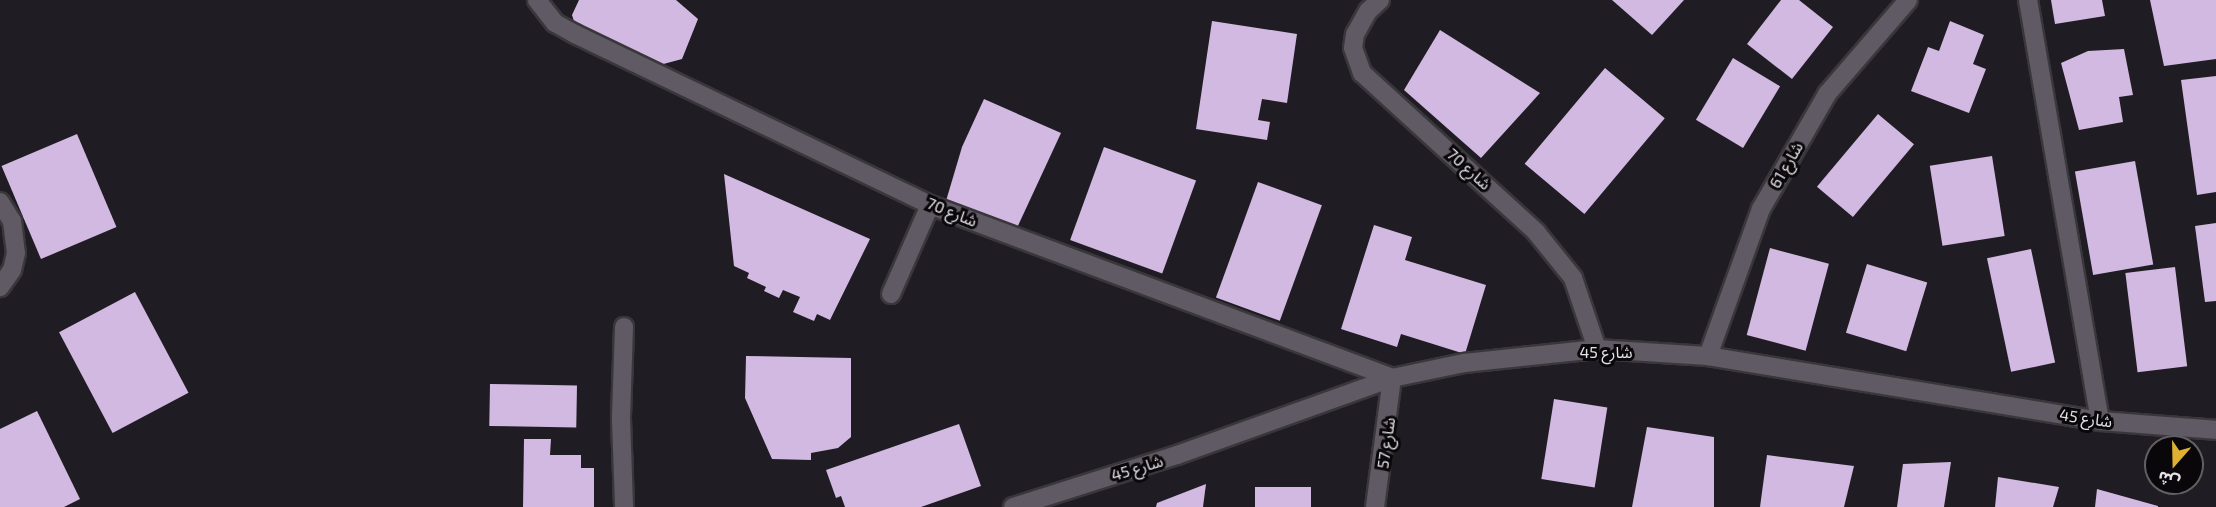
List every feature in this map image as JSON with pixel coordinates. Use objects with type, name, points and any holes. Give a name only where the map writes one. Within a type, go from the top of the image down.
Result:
[{"type":"street","name":"شارع 70","points":[[537,0],[555,23],[575,34],[930,205],[1392,378]]},
{"type":"street","name":"شارع 70","points":[[1380,0],[1368,11],[1355,34],[1353,48],[1362,73],[1536,232],[1573,278],[1597,349]]},
{"type":"street","name":"شارع 61","points":[[1708,356],[1761,209],[1827,94],[1908,0]]},
{"type":"street","points":[[2028,0],[2100,421]]},
{"type":"street","points":[[0,202],[12,221],[16,252],[12,270],[0,287]]},
{"type":"street","points":[[891,294],[930,205]]},
{"type":"street","points":[[624,327],[621,419],[624,507]]},
{"type":"street","name":"شارع 45","points":[[1013,507],[1177,455],[1392,378],[1464,363],[1597,349],[1708,356],[2100,421],[2216,430]]},
{"type":"street","name":"شارع 57","points":[[1375,507],[1392,378]]},
{"type":"building","points":[[579,0],[676,0],[698,19],[682,59],[656,66],[577,31],[572,15]]},
{"type":"building","points":[[1612,0],[1684,0],[1652,35]]},
{"type":"building","points":[[1781,0],[1799,0],[1833,27],[1792,79],[1747,44]]},
{"type":"building","points":[[2051,0],[2102,0],[2105,16],[2055,24]]},
{"type":"building","points":[[2150,0],[2216,0],[2216,59],[2164,66]]},
{"type":"building","points":[[1212,21],[1297,34],[1287,103],[1262,99],[1258,120],[1270,122],[1267,140],[1196,129]]},
{"type":"building","points":[[1950,21],[1984,35],[1973,64],[1986,69],[1969,113],[1911,91],[1928,47],[1939,51]]},
{"type":"building","points":[[1440,30],[1540,93],[1481,158],[1404,90]]},
{"type":"building","points":[[2124,49],[2133,95],[2119,97],[2123,122],[2079,130],[2061,63],[2088,51]]},
{"type":"building","points":[[1733,58],[1780,86],[1743,148],[1696,120]]},
{"type":"building","points":[[1605,68],[1665,118],[1584,214],[1525,164]]},
{"type":"building","points":[[2216,76],[2216,192],[2197,195],[2181,80]]},
{"type":"building","points":[[984,99],[1061,133],[1016,230],[946,201],[962,147]]},
{"type":"building","points":[[1878,114],[1914,144],[1853,217],[1817,187]]},
{"type":"building","points":[[77,134],[116,227],[41,259],[2,166]]},
{"type":"building","points":[[1104,147],[1196,181],[1162,274],[1070,240]]},
{"type":"building","points":[[1992,156],[2005,236],[1942,246],[1930,166]]},
{"type":"building","points":[[2135,161],[2153,264],[2093,275],[2075,172]]},
{"type":"building","points":[[724,174],[870,239],[830,320],[817,314],[814,321],[793,312],[800,297],[783,290],[779,298],[764,291],[766,287],[747,278],[749,273],[734,266]]},
{"type":"building","points":[[1258,182],[1322,205],[1280,321],[1216,298]]},
{"type":"building","points":[[2216,223],[2216,301],[2205,302],[2195,226]]},
{"type":"building","points":[[1374,225],[1412,237],[1405,260],[1486,285],[1465,354],[1401,334],[1397,347],[1341,329]]},
{"type":"building","points":[[1770,248],[1829,264],[1806,351],[1747,335]]},
{"type":"building","points":[[2031,249],[2055,362],[2011,372],[1987,258]]},
{"type":"building","points":[[1867,264],[1927,282],[1906,351],[1846,333]]},
{"type":"building","points":[[2175,267],[2187,366],[2138,372],[2125,273]]},
{"type":"building","points":[[135,292],[189,393],[113,433],[59,332]]},
{"type":"building","points":[[746,356],[851,358],[851,437],[838,448],[811,453],[811,460],[772,459],[745,398]]},
{"type":"building","points":[[490,384],[577,386],[576,428],[489,426]]},
{"type":"building","points":[[1554,399],[1607,407],[1595,487],[1541,479]]},
{"type":"building","points":[[37,411],[80,499],[64,507],[0,507],[0,429]]},
{"type":"building","points":[[959,424],[981,486],[921,507],[845,507],[841,496],[836,498],[826,470]]},
{"type":"building","points":[[1647,427],[1714,437],[1714,507],[1632,507]]},
{"type":"building","points":[[524,439],[551,439],[550,455],[581,455],[581,468],[594,468],[594,507],[523,507]]},
{"type":"building","points":[[1767,455],[1854,466],[1844,507],[1760,507]]},
{"type":"building","points":[[1951,462],[1944,507],[1897,507],[1903,464]]},
{"type":"building","points":[[1998,477],[2059,487],[2053,507],[1995,507]]},
{"type":"building","points":[[1206,484],[1203,507],[1156,507],[1157,503]]},
{"type":"building","points":[[1255,487],[1311,487],[1311,507],[1255,507]]},
{"type":"building","points":[[2097,489],[2158,506],[2158,507],[2095,507]]}]
